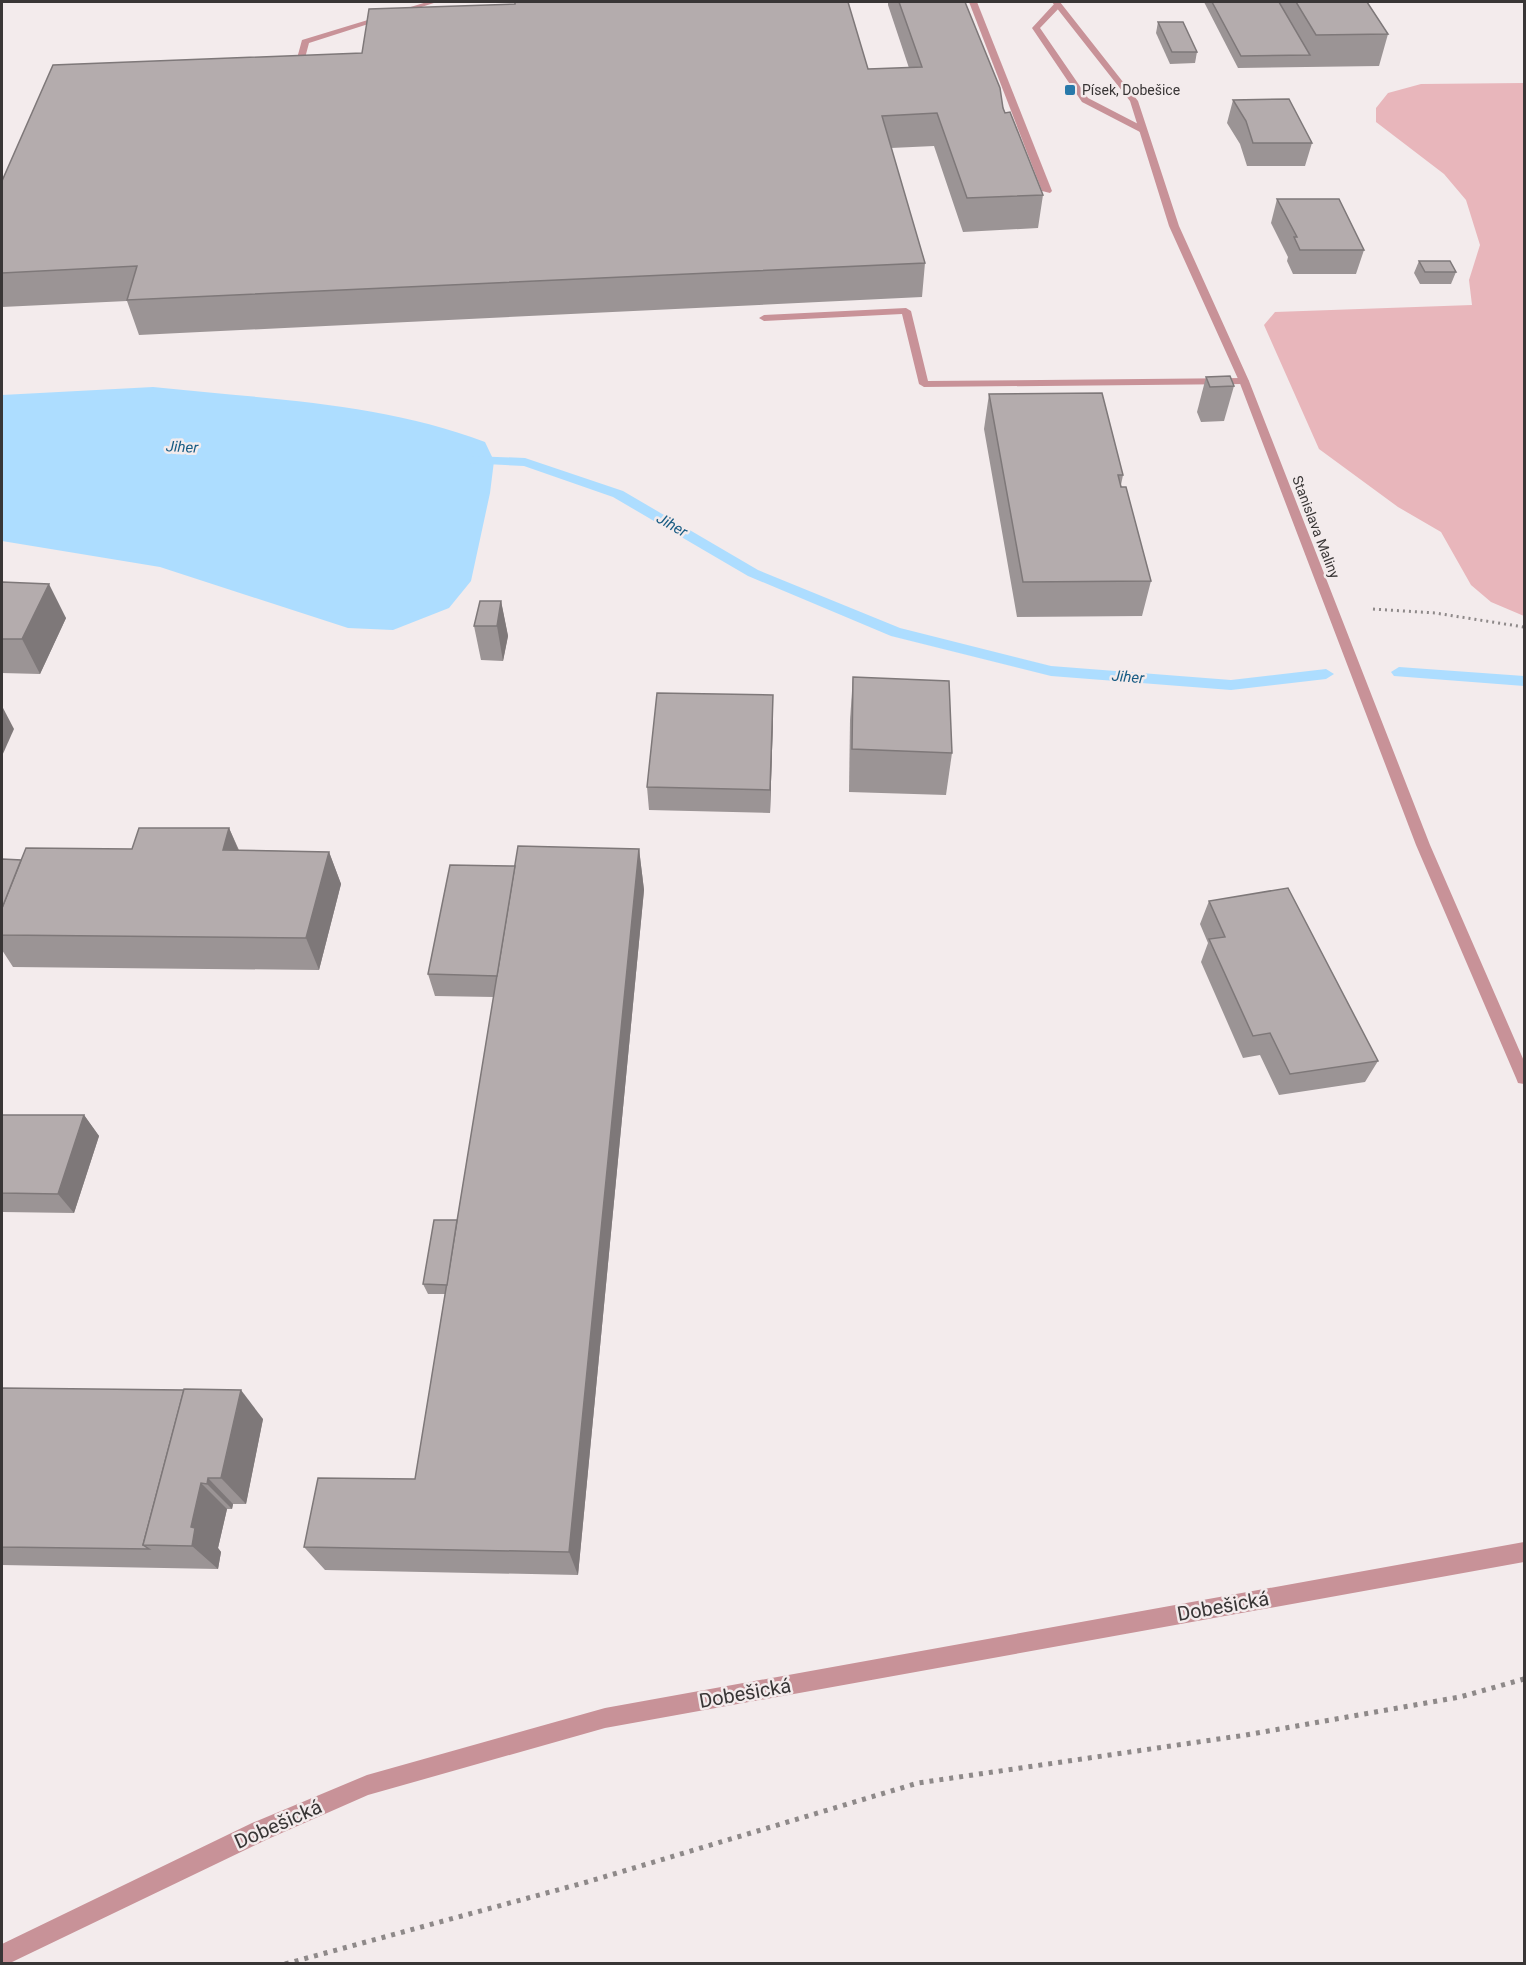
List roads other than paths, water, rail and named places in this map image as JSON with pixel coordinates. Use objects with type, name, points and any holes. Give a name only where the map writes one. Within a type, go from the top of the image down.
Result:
[{"type":"street","points":[[297,73],[305,42],[433,2]]},
{"type":"street","points":[[973,2],[1047,191]]},
{"type":"street","points":[[1057,3],[1036,28],[1067,75],[1085,100],[1143,130]]},
{"type":"street","name":"Stanislava Maliny","points":[[1057,3],[1134,101],[1174,226],[1244,381],[1423,845],[1524,1078]]},
{"type":"street","points":[[764,318],[906,311],[924,384],[1244,381]]},
{"type":"street","name":"Dobešická","points":[[2,1955],[260,1831],[367,1785],[605,1718],[1524,1552]]},
{"type":"water","points":[[153,387],[363,410],[405,418],[485,442],[494,461],[490,493],[471,581],[449,608],[393,630],[348,628],[160,567],[2,541],[2,395]]},
{"type":"waterway","name":"Jiher","points":[[471,460],[525,462],[618,494],[753,573],[896,632],[1051,671],[1231,685],[1326,674]]},
{"type":"waterway","name":"Jiher","points":[[1399,672],[1524,681]]},
{"type":"place","name":"Písek, Dobešice","points":[[1070,90]]}]
